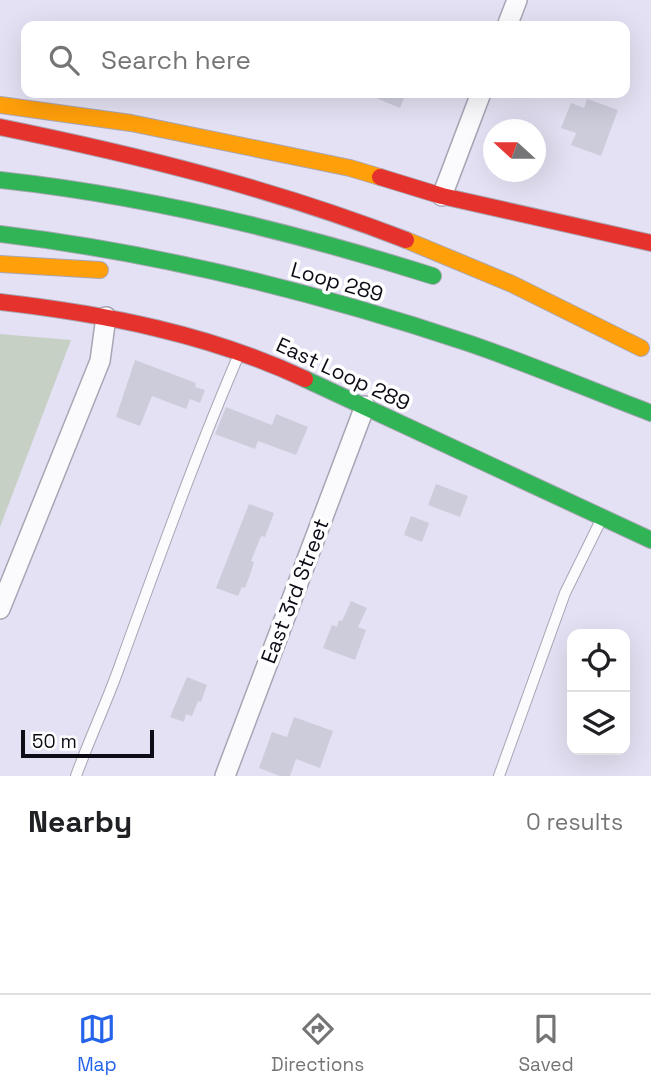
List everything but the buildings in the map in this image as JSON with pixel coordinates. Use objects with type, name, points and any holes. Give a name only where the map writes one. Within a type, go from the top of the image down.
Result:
[{"type":"main road","points":[[0,105],[131,123],[351,168],[442,196],[651,243]]},
{"type":"main road","points":[[0,127],[132,154],[233,182],[356,223],[512,284],[646,350]]},
{"type":"main road","name":"Loop 289","points":[[0,180],[65,186],[196,211],[304,236],[454,282]]},
{"type":"main road","name":"Loop 289","points":[[0,234],[115,251],[210,270],[332,301],[470,344],[651,413]]},
{"type":"main road","points":[[0,264],[121,272]]},
{"type":"main road","points":[[160,276],[197,280],[334,309],[470,344]]},
{"type":"main road","points":[[504,298],[646,350]]},
{"type":"main road","name":"East Loop 289","points":[[0,302],[106,317],[198,338],[264,360],[651,540]]},
{"type":"street","points":[[509,21],[517,0]]},
{"type":"street","points":[[442,196],[479,98]]},
{"type":"street","points":[[0,609],[100,361],[106,317]]},
{"type":"street","name":"East 3rd Street","points":[[225,776],[365,406]]},
{"type":"lane","points":[[76,776],[188,480],[240,352]]},
{"type":"lane","points":[[499,776],[565,593],[602,517]]},
{"type":"shaded area","points":[[0,334],[71,340],[0,527]]},
{"type":"traffic: fast","points":[[0,180],[110,195],[219,217],[326,244],[433,276]]},
{"type":"traffic: fast","points":[[0,234],[178,263],[295,291],[468,343],[651,413]]},
{"type":"traffic: fast","points":[[305,379],[651,540]]},
{"type":"traffic: slow","points":[[0,105],[131,123],[350,168],[380,177]]},
{"type":"traffic: slow","points":[[406,240],[512,284],[641,348]]},
{"type":"traffic: slow","points":[[0,264],[100,270]]},
{"type":"traffic: jam","points":[[0,127],[206,175],[307,205],[406,240]]},
{"type":"traffic: jam","points":[[380,177],[442,196],[651,243]]},
{"type":"traffic: jam","points":[[0,302],[156,328],[232,350],[305,379]]}]
